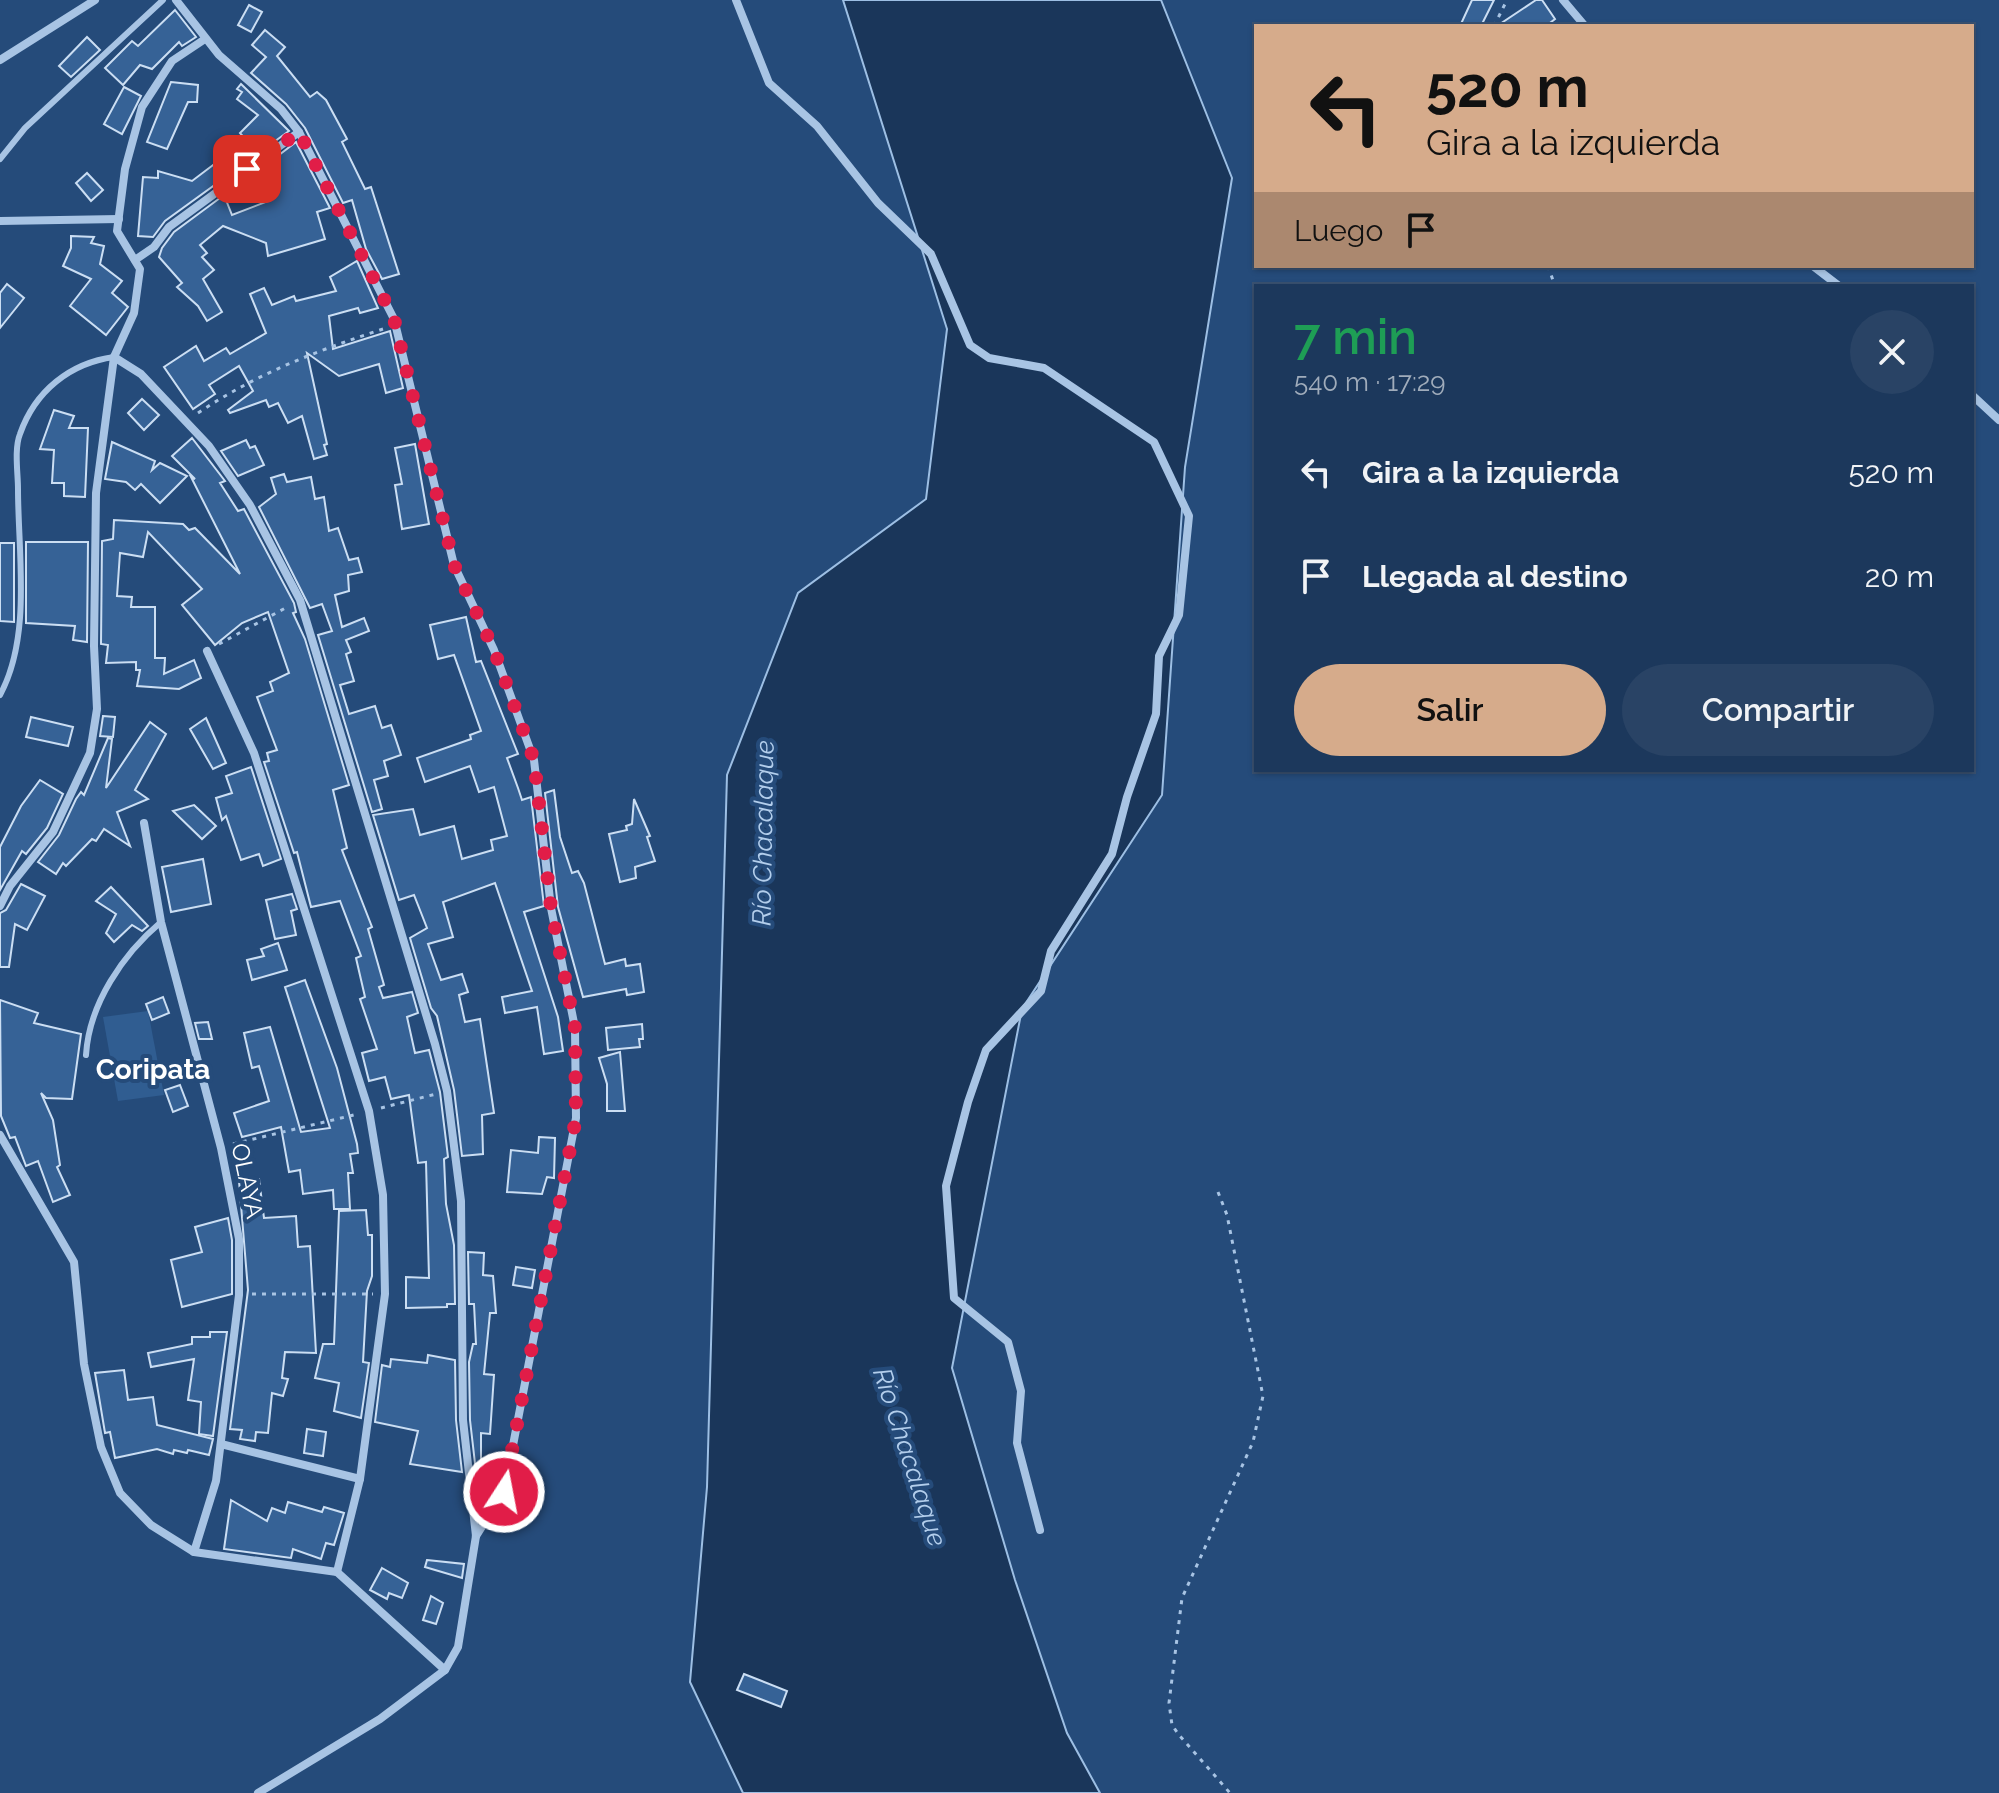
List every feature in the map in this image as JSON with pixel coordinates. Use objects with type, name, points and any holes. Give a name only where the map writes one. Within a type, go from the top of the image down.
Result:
[{"type":"street","points":[[0,60],[95,0]]},
{"type":"street","points":[[176,0],[232,69],[281,109],[299,132],[394,319],[454,565],[494,650],[534,760],[551,908],[575,1028],[576,1118],[504,1492],[476,1536]]},
{"type":"street","points":[[736,0],[769,83],[817,126],[878,203],[931,254],[970,345],[989,358],[1044,368],[1154,442],[1189,516],[1179,615],[1159,656],[1156,714],[1127,797],[1112,854],[1051,951],[1041,991],[986,1050],[946,1186],[954,1298],[1008,1342],[1021,1391],[1017,1443],[1040,1530]]},
{"type":"street","points":[[1563,0],[1583,24]]},
{"type":"street","points":[[0,906],[10,886],[53,832],[90,753],[97,709],[94,646],[96,493],[114,357],[138,297],[140,269],[117,231],[125,169],[142,107],[172,61],[205,39]]},
{"type":"street","points":[[135,260],[154,247],[169,227],[299,132]]},
{"type":"street","points":[[0,221],[119,219]]},
{"type":"street","points":[[1816,268],[1836,284]]},
{"type":"street","points":[[114,357],[141,374],[188,420],[250,505],[300,600],[447,1091],[461,1201],[463,1420],[476,1536],[458,1647],[445,1670],[380,1719],[258,1793]]},
{"type":"street","points":[[1974,397],[1999,420]]},
{"type":"street","points":[[207,651],[254,753],[369,1111],[383,1195],[385,1294],[360,1479],[337,1572]]},
{"type":"street","name":"OLAYA","points":[[144,823],[161,922],[221,1148],[239,1239],[239,1295],[216,1481],[194,1552]]},
{"type":"street","points":[[0,1135],[74,1262],[84,1364],[101,1447],[120,1493],[151,1525],[194,1552],[337,1572],[445,1670]]},
{"type":"street","points":[[221,1444],[360,1479]]},
{"type":"lane","points":[[0,159],[25,128],[163,0]]},
{"type":"lane","points":[[0,695],[10,677],[19,630],[18,436],[44,389],[90,360],[114,357]]},
{"type":"lane","points":[[86,1055],[92,1017],[136,943],[161,922]]},
{"type":"path","points":[[1495,24],[1507,0]]},
{"type":"path","points":[[188,420],[259,375],[300,357],[385,329],[394,319]]},
{"type":"path","points":[[207,651],[300,600]]},
{"type":"path","points":[[221,1148],[447,1091]]},
{"type":"path","points":[[1218,1192],[1233,1243],[1263,1396],[1253,1442],[1182,1598],[1170,1714],[1179,1735],[1230,1793]]},
{"type":"path","points":[[239,1295],[385,1294]]},
{"type":"shaded area","points":[[148,1011],[164,1095],[118,1101],[103,1017]]},
{"type":"water","name":"Río Chacalaque","points":[[843,0],[1161,0],[1232,178],[1185,467],[1162,795],[1022,1009],[952,1368],[1015,1580],[1067,1733],[1100,1793],[743,1793],[690,1682],[707,1487],[727,775],[798,593],[926,499],[947,329]]},
{"type":"building","points":[[1472,0],[1494,0],[1482,24],[1461,24]]},
{"type":"building","points":[[1536,0],[1542,0],[1555,19],[1549,24],[1500,24]]},
{"type":"building","points":[[249,5],[262,12],[251,32],[238,25]]},
{"type":"building","points":[[175,10],[196,37],[182,46],[179,42],[152,69],[140,65],[123,85],[105,68],[132,41],[138,46]]},
{"type":"building","points":[[265,30],[285,47],[277,56],[310,97],[317,92],[326,100],[347,139],[342,142],[365,189],[371,187],[399,274],[382,279],[366,249],[352,200],[343,203],[305,128],[286,104],[251,73],[266,57],[252,45]]},
{"type":"building","points":[[87,37],[100,50],[71,77],[59,66]]},
{"type":"building","points":[[171,82],[198,85],[197,102],[188,102],[167,149],[147,142]]},
{"type":"building","points":[[241,84],[289,131],[165,221],[153,237],[138,236],[143,177],[158,178],[158,171],[192,181],[246,140],[240,133],[258,115],[237,99],[242,92],[237,89]]},
{"type":"building","points":[[124,87],[141,96],[122,134],[104,124]]},
{"type":"building","points":[[296,142],[330,208],[317,212],[325,239],[268,256],[266,243],[223,226],[200,245],[207,253],[202,257],[214,270],[203,279],[222,312],[207,321],[198,306],[177,287],[182,283],[159,257],[162,248],[174,232],[224,195],[232,215],[271,200],[262,168]]},
{"type":"building","points":[[87,173],[103,190],[91,201],[76,183]]},
{"type":"building","points":[[71,236],[94,237],[91,243],[104,246],[100,264],[122,281],[112,293],[128,307],[106,335],[70,306],[91,279],[63,266],[71,248]]},
{"type":"building","points":[[357,261],[378,308],[360,313],[358,308],[329,316],[333,349],[390,331],[403,388],[386,393],[379,364],[339,376],[307,353],[327,444],[324,445],[327,455],[314,459],[302,416],[288,423],[278,403],[269,407],[266,400],[230,413],[228,410],[253,391],[239,366],[209,385],[215,394],[193,409],[164,367],[196,346],[204,361],[226,348],[230,354],[266,333],[250,294],[264,288],[272,305],[294,296],[296,301],[336,291],[330,277]]},
{"type":"building","points":[[7,284],[24,298],[0,328],[0,293]]},
{"type":"building","points":[[142,399],[159,415],[144,430],[128,413]]},
{"type":"building","points":[[54,410],[74,416],[69,428],[88,428],[85,497],[64,496],[64,483],[52,483],[54,450],[40,449]]},
{"type":"building","points":[[192,438],[225,481],[220,483],[238,511],[244,509],[294,603],[296,612],[293,613],[305,639],[349,785],[333,790],[347,848],[342,850],[372,927],[368,929],[384,985],[379,987],[383,998],[412,992],[418,1013],[407,1017],[415,1053],[429,1050],[440,1092],[448,1157],[444,1159],[446,1204],[454,1245],[455,1304],[447,1304],[447,1307],[406,1308],[406,1277],[429,1278],[426,1162],[418,1163],[409,1095],[391,1099],[385,1077],[369,1081],[362,1053],[377,1049],[360,999],[365,997],[356,958],[361,956],[340,901],[311,907],[297,852],[294,853],[264,762],[269,761],[267,753],[277,750],[257,697],[273,691],[270,682],[289,673],[268,612],[242,623],[215,645],[182,605],[202,589],[148,532],[143,557],[120,553],[117,596],[132,597],[131,607],[155,607],[155,658],[165,658],[164,674],[194,660],[201,678],[179,689],[137,686],[140,670],[136,670],[136,662],[106,663],[108,645],[101,644],[102,541],[113,539],[114,520],[183,524],[189,530],[195,528],[240,574],[191,477],[195,479],[172,456]]},
{"type":"building","points":[[246,440],[250,448],[255,446],[264,465],[238,476],[221,451]]},
{"type":"building","points":[[112,442],[155,461],[152,470],[160,463],[187,476],[160,503],[141,484],[135,490],[126,482],[105,479]]},
{"type":"building","points":[[415,444],[429,524],[402,529],[395,485],[402,484],[395,448]]},
{"type":"building","points":[[284,474],[287,482],[311,477],[315,499],[324,497],[329,531],[338,528],[349,560],[358,558],[362,572],[348,575],[349,591],[335,595],[342,627],[364,618],[369,631],[346,640],[351,652],[346,654],[354,681],[340,685],[349,714],[375,706],[382,728],[391,725],[401,755],[384,761],[388,776],[374,780],[382,809],[372,812],[318,635],[332,631],[322,604],[310,608],[259,507],[276,494],[271,478]]},
{"type":"building","points":[[26,542],[88,542],[87,642],[73,640],[75,626],[26,623]]},
{"type":"building","points":[[0,543],[14,543],[14,622],[0,621]]},
{"type":"building","points":[[466,617],[476,662],[481,661],[518,754],[507,758],[522,800],[531,797],[544,906],[524,912],[558,1017],[563,1051],[544,1054],[537,1007],[505,1013],[502,997],[532,991],[495,883],[443,902],[453,937],[428,944],[441,980],[462,974],[468,992],[459,995],[465,1022],[480,1019],[494,1113],[482,1115],[483,1154],[462,1156],[454,1090],[437,1016],[431,1008],[410,938],[427,928],[414,895],[399,900],[373,815],[413,809],[420,835],[454,826],[462,859],[493,850],[491,840],[507,836],[494,787],[479,792],[470,766],[425,782],[417,758],[471,739],[470,735],[481,731],[454,655],[438,659],[430,625]]},
{"type":"building","points":[[103,716],[115,717],[113,737],[100,736]]},
{"type":"building","points":[[31,717],[73,727],[68,746],[26,737]]},
{"type":"building","points":[[206,718],[226,763],[213,769],[190,729]]},
{"type":"building","points":[[150,722],[166,734],[135,790],[148,799],[117,812],[130,846],[104,829],[96,841],[92,839],[66,866],[63,863],[56,874],[38,862],[59,835],[76,799],[81,792],[84,795],[108,738],[112,739],[106,788]]},
{"type":"building","points":[[251,767],[281,859],[263,866],[259,854],[241,860],[226,816],[222,820],[216,798],[232,793],[226,776]]},
{"type":"building","points":[[40,780],[63,794],[47,828],[26,854],[22,851],[0,890],[0,847],[21,806]]},
{"type":"building","points":[[554,790],[560,837],[572,873],[578,871],[584,883],[605,964],[625,959],[626,966],[640,964],[644,992],[627,995],[626,989],[583,997],[558,907],[545,793]]},
{"type":"building","points":[[634,799],[650,836],[647,837],[655,861],[635,867],[636,878],[620,882],[609,834],[627,830],[626,826],[632,824]]},
{"type":"building","points":[[194,805],[216,826],[202,839],[173,811]]},
{"type":"building","points":[[203,859],[211,904],[171,912],[162,867]]},
{"type":"building","points":[[21,884],[45,896],[27,930],[15,924],[9,967],[0,967],[0,913],[6,910]]},
{"type":"building","points":[[111,887],[148,926],[142,931],[132,925],[114,942],[106,933],[116,914],[96,901]]},
{"type":"building","points":[[292,894],[297,909],[291,911],[296,935],[275,939],[266,900]]},
{"type":"building","points":[[278,943],[287,970],[252,980],[247,960],[264,956],[261,949]]},
{"type":"building","points":[[305,980],[337,1068],[357,1144],[358,1153],[350,1154],[353,1173],[348,1173],[350,1209],[334,1209],[333,1190],[303,1194],[300,1170],[289,1172],[281,1127],[242,1137],[234,1113],[269,1101],[259,1066],[252,1068],[244,1033],[270,1027],[301,1132],[330,1128],[285,987]]},
{"type":"building","points":[[163,997],[169,1013],[152,1020],[146,1004]]},
{"type":"building","points":[[0,1000],[38,1013],[34,1023],[81,1034],[72,1099],[46,1098],[41,1093],[53,1120],[60,1165],[57,1167],[70,1195],[53,1202],[38,1161],[26,1166],[15,1137],[10,1138],[1,1116]]},
{"type":"building","points":[[208,1022],[212,1039],[199,1039],[195,1023]]},
{"type":"building","points":[[642,1024],[640,1047],[608,1050],[606,1028]]},
{"type":"building","points":[[620,1052],[625,1111],[607,1111],[607,1084],[599,1058]]},
{"type":"building","points":[[180,1085],[188,1106],[173,1112],[165,1090]]},
{"type":"building","points":[[539,1137],[555,1138],[554,1178],[547,1177],[542,1194],[507,1192],[511,1150],[538,1153]]},
{"type":"building","points":[[259,1179],[264,1218],[296,1216],[298,1247],[310,1246],[316,1353],[285,1352],[282,1378],[288,1379],[283,1396],[272,1393],[268,1433],[256,1432],[255,1441],[240,1439],[242,1430],[230,1429],[248,1290],[239,1181]]},
{"type":"building","points":[[366,1210],[368,1235],[372,1235],[372,1276],[367,1291],[363,1362],[369,1363],[361,1418],[334,1411],[339,1383],[315,1378],[323,1344],[334,1344],[339,1211]]},
{"type":"building","points":[[228,1218],[232,1240],[232,1294],[182,1307],[171,1260],[202,1252],[195,1227]]},
{"type":"building","points":[[468,1252],[484,1253],[483,1275],[493,1276],[496,1313],[490,1313],[484,1374],[494,1375],[490,1434],[481,1433],[481,1472],[476,1472],[470,1420],[469,1362],[473,1344],[476,1344],[474,1304],[469,1304]]},
{"type":"building","points":[[516,1267],[535,1270],[532,1288],[513,1285]]},
{"type":"building","points":[[210,1332],[227,1332],[213,1436],[199,1434],[201,1402],[188,1400],[194,1359],[151,1367],[148,1353],[192,1344],[192,1337],[210,1337]]},
{"type":"building","points":[[428,1355],[455,1360],[456,1420],[462,1472],[410,1464],[418,1431],[375,1422],[382,1365],[390,1367],[391,1359],[427,1363]]},
{"type":"building","points":[[124,1370],[128,1400],[153,1397],[157,1425],[213,1439],[209,1455],[188,1450],[187,1453],[174,1450],[173,1454],[157,1449],[115,1458],[110,1432],[105,1433],[95,1373]]},
{"type":"building","points":[[307,1429],[326,1432],[323,1456],[304,1453]]},
{"type":"building","points":[[231,1500],[267,1521],[272,1508],[285,1513],[288,1502],[322,1512],[324,1507],[344,1513],[334,1545],[326,1543],[321,1559],[293,1549],[291,1558],[224,1549]]},
{"type":"building","points":[[427,1560],[464,1564],[462,1578],[425,1567]]},
{"type":"building","points":[[382,1568],[408,1583],[402,1598],[389,1593],[387,1599],[370,1590]]},
{"type":"building","points":[[431,1596],[443,1603],[436,1624],[423,1620]]},
{"type":"building","points":[[744,1674],[787,1691],[781,1707],[737,1690]]},
{"type":"district","name":"Coripata","points":[[153,1069]]},
{"type":"route","points":[[247,169],[299,132],[394,319],[454,565],[494,650],[534,760],[551,908],[575,1028],[576,1118],[504,1492]]}]
